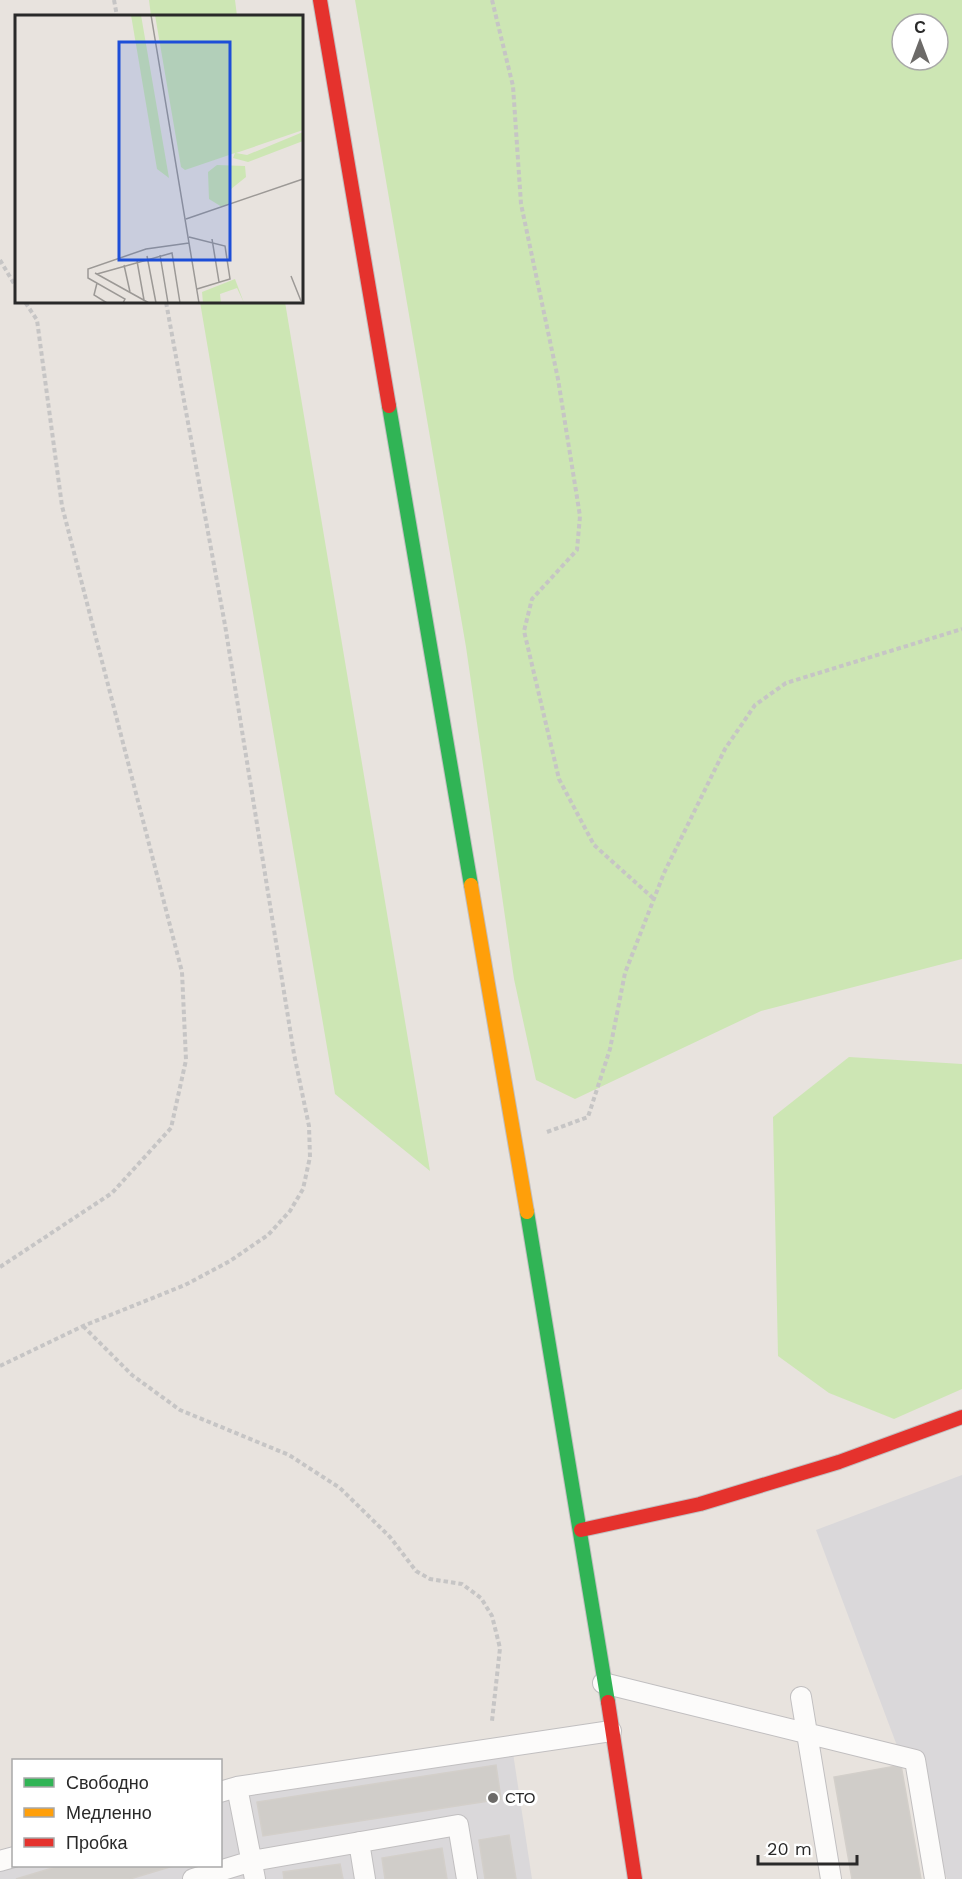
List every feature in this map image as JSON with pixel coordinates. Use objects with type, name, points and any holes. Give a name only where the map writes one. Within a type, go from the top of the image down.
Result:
[{"type":"main road","points":[[320,0],[582,1530],[610,1731],[635,1879]]},
{"type":"main road","points":[[582,1530],[721,1497],[839,1462],[962,1417]]},
{"type":"lane","points":[[603,1683],[915,1761],[935,1879]]},
{"type":"lane","points":[[801,1697],[831,1879]]},
{"type":"lane","points":[[253,1870],[229,1790],[610,1731]]},
{"type":"lane","points":[[193,1879],[253,1870],[359,1842],[458,1825],[467,1879]]},
{"type":"lane","points":[[359,1842],[365,1879]]},
{"type":"path","points":[[114,0],[117,15]]},
{"type":"path","points":[[492,0],[513,86],[521,204],[558,380],[580,516],[577,550],[532,599],[524,631],[559,779],[594,845],[654,899]]},
{"type":"path","points":[[0,260],[15,285]]},
{"type":"path","points":[[0,1267],[112,1193],[171,1128],[186,1060],[182,972],[62,506],[37,320],[26,303]]},
{"type":"path","points":[[0,1366],[83,1326],[185,1285],[230,1261],[268,1235],[290,1210],[303,1190],[310,1157],[309,1126],[294,1054],[225,625],[166,303]]},
{"type":"path","points":[[516,1144],[588,1117],[610,1049],[625,973],[654,899],[725,749],[755,705],[786,683],[962,629]]},
{"type":"path","points":[[83,1326],[132,1375],[180,1410],[289,1455],[340,1488],[390,1537],[416,1571],[430,1579],[462,1584],[481,1598],[492,1616],[500,1648],[488,1749]]},
{"type":"shaded area","points":[[962,1475],[962,1879],[947,1879],[816,1530]]},
{"type":"shaded area","points":[[513,1753],[532,1879],[0,1879],[0,1871],[14,1867],[222,1867],[222,1801],[252,1791]]},
{"type":"green space","points":[[149,0],[235,0],[237,15],[151,15]]},
{"type":"green space","points":[[355,0],[962,0],[962,959],[761,1011],[575,1099],[536,1080],[514,979],[466,647]]},
{"type":"green space","points":[[200,303],[285,303],[430,1171],[335,1094]]},
{"type":"green space","points":[[849,1057],[962,1064],[962,1389],[894,1419],[829,1393],[778,1356],[773,1117]]},
{"type":"building","points":[[496,1765],[501,1799],[263,1836],[257,1802]]},
{"type":"building","points":[[901,1765],[921,1879],[852,1879],[834,1777]]},
{"type":"building","points":[[509,1835],[516,1879],[485,1879],[479,1840]]},
{"type":"building","points":[[442,1848],[447,1879],[385,1879],[382,1858]]},
{"type":"building","points":[[340,1864],[343,1879],[284,1879],[283,1872]]},
{"type":"building","points":[[56,1867],[170,1867],[130,1879],[16,1879]]},
{"type":"traffic: fast","points":[[389,406],[471,885]]},
{"type":"traffic: fast","points":[[527,1212],[608,1702]]},
{"type":"traffic: slow","points":[[471,885],[527,1212]]},
{"type":"traffic: jam","points":[[320,0],[389,406]]},
{"type":"traffic: jam","points":[[581,1530],[700,1504],[839,1462],[962,1417]]},
{"type":"traffic: jam","points":[[608,1702],[635,1879]]},
{"type":"place","name":"СТО","points":[[493,1798]]}]
